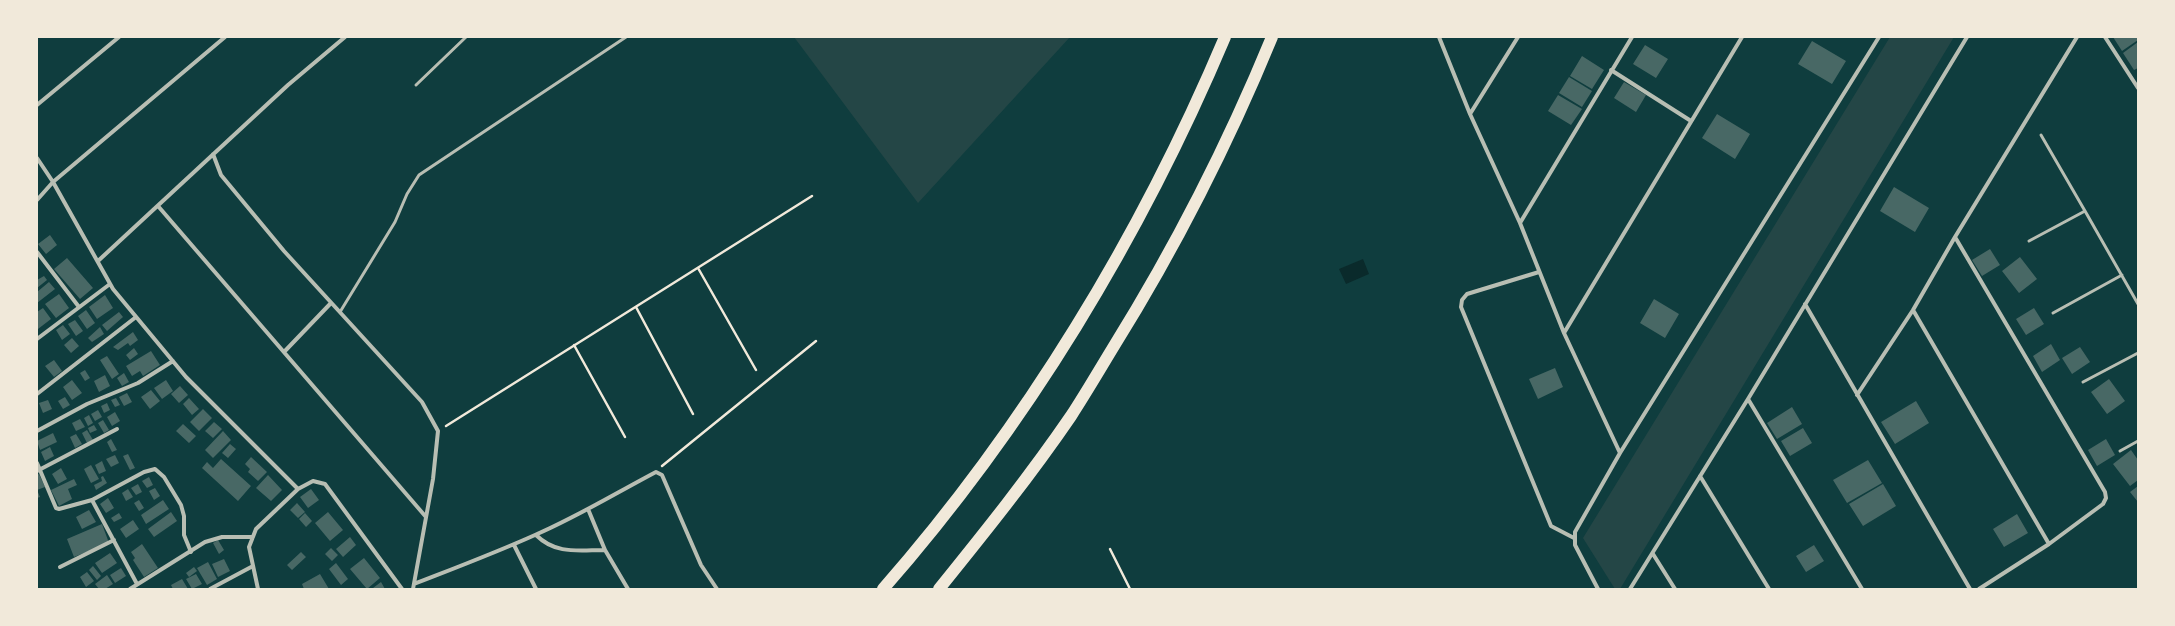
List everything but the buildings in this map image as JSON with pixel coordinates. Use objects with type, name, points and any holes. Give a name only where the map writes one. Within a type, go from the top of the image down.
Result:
[{"type":"highway","points":[[883,589],[981,467],[1050,369],[1102,282],[1170,158],[1225,37]]},
{"type":"highway","points":[[940,589],[1016,492],[1072,414],[1135,313],[1182,228],[1225,144],[1272,37]]},
{"type":"street","points":[[37,105],[119,37]]},
{"type":"street","points":[[37,200],[53,182],[225,37]]},
{"type":"street","points":[[98,261],[288,85],[345,37]]},
{"type":"street","points":[[1438,37],[1470,114],[1520,223],[1564,333],[1620,454]]},
{"type":"street","points":[[1470,114],[1518,37]]},
{"type":"street","points":[[1520,223],[1632,37]]},
{"type":"street","points":[[1564,333],[1742,37]]},
{"type":"street","points":[[1598,589],[1575,546],[1575,532],[1620,454],[1878,37]]},
{"type":"street","points":[[1630,589],[1748,399],[1967,37]]},
{"type":"street","points":[[1857,395],[1913,310],[1955,237],[2076,37]]},
{"type":"street","points":[[2106,37],[2138,88]]},
{"type":"street","points":[[1612,70],[1691,121]]},
{"type":"street","points":[[213,154],[221,175],[284,251],[422,402],[438,431],[426,517],[413,589]]},
{"type":"street","points":[[37,158],[53,182],[110,284],[136,317],[186,377],[298,488]]},
{"type":"street","points":[[158,206],[426,517]]},
{"type":"street","points":[[1955,237],[2105,492],[2106,498],[2103,504],[2049,544],[1978,589]]},
{"type":"street","points":[[37,252],[80,307]]},
{"type":"street","points":[[1539,272],[1467,294],[1462,300],[1461,307],[1551,526],[1574,538]]},
{"type":"street","points":[[37,338],[110,284]]},
{"type":"street","points":[[284,352],[331,303]]},
{"type":"street","points":[[1805,304],[1970,589]]},
{"type":"street","points":[[1913,310],[2049,544]]},
{"type":"street","points":[[37,394],[136,317]]},
{"type":"street","points":[[37,431],[86,404],[138,384],[173,361]]},
{"type":"street","points":[[1748,399],[1862,589]]},
{"type":"street","points":[[38,470],[117,429]]},
{"type":"street","points":[[37,463],[38,470],[56,508],[59,509],[92,500],[144,472],[155,469],[164,476],[181,505],[184,516],[184,535],[191,552]]},
{"type":"street","points":[[414,584],[536,535],[656,472],[662,475],[701,565],[717,589]]},
{"type":"street","points":[[1700,476],[1769,589]]},
{"type":"street","points":[[258,589],[249,547],[256,529],[298,488],[313,481],[326,484],[402,589]]},
{"type":"street","points":[[92,500],[138,584]]},
{"type":"street","points":[[588,509],[606,550],[628,589]]},
{"type":"street","points":[[536,535],[546,545],[558,548],[572,550],[606,550]]},
{"type":"street","points":[[130,589],[205,542],[222,537],[253,537]]},
{"type":"street","points":[[60,567],[114,540]]},
{"type":"street","points":[[514,545],[536,589]]},
{"type":"street","points":[[1653,554],[1675,589]]},
{"type":"street","points":[[210,589],[253,566]]},
{"type":"lane","points":[[416,85],[466,37]]},
{"type":"lane","points":[[340,312],[395,222],[407,194],[420,175],[626,37]]},
{"type":"lane","points":[[2042,135],[2138,304]]},
{"type":"lane","points":[[2029,241],[2085,211]]},
{"type":"lane","points":[[2053,313],[2122,274]]},
{"type":"lane","points":[[2083,382],[2138,354]]},
{"type":"lane","points":[[2120,451],[2138,441]]},
{"type":"path","points":[[438,431],[812,196]]},
{"type":"path","points":[[698,268],[756,370]]},
{"type":"path","points":[[636,307],[693,414]]},
{"type":"path","points":[[656,472],[816,340]]},
{"type":"path","points":[[574,345],[625,437]]},
{"type":"path","points":[[1110,549],[1130,589]]},
{"type":"shaded area","points":[[794,37],[1070,37],[918,203]]},
{"type":"shaded area","points":[[1890,37],[1954,37],[1620,589],[1615,589],[1583,538]]},
{"type":"shaded area","points":[[1363,259],[1369,274],[1346,284],[1339,269]]}]
